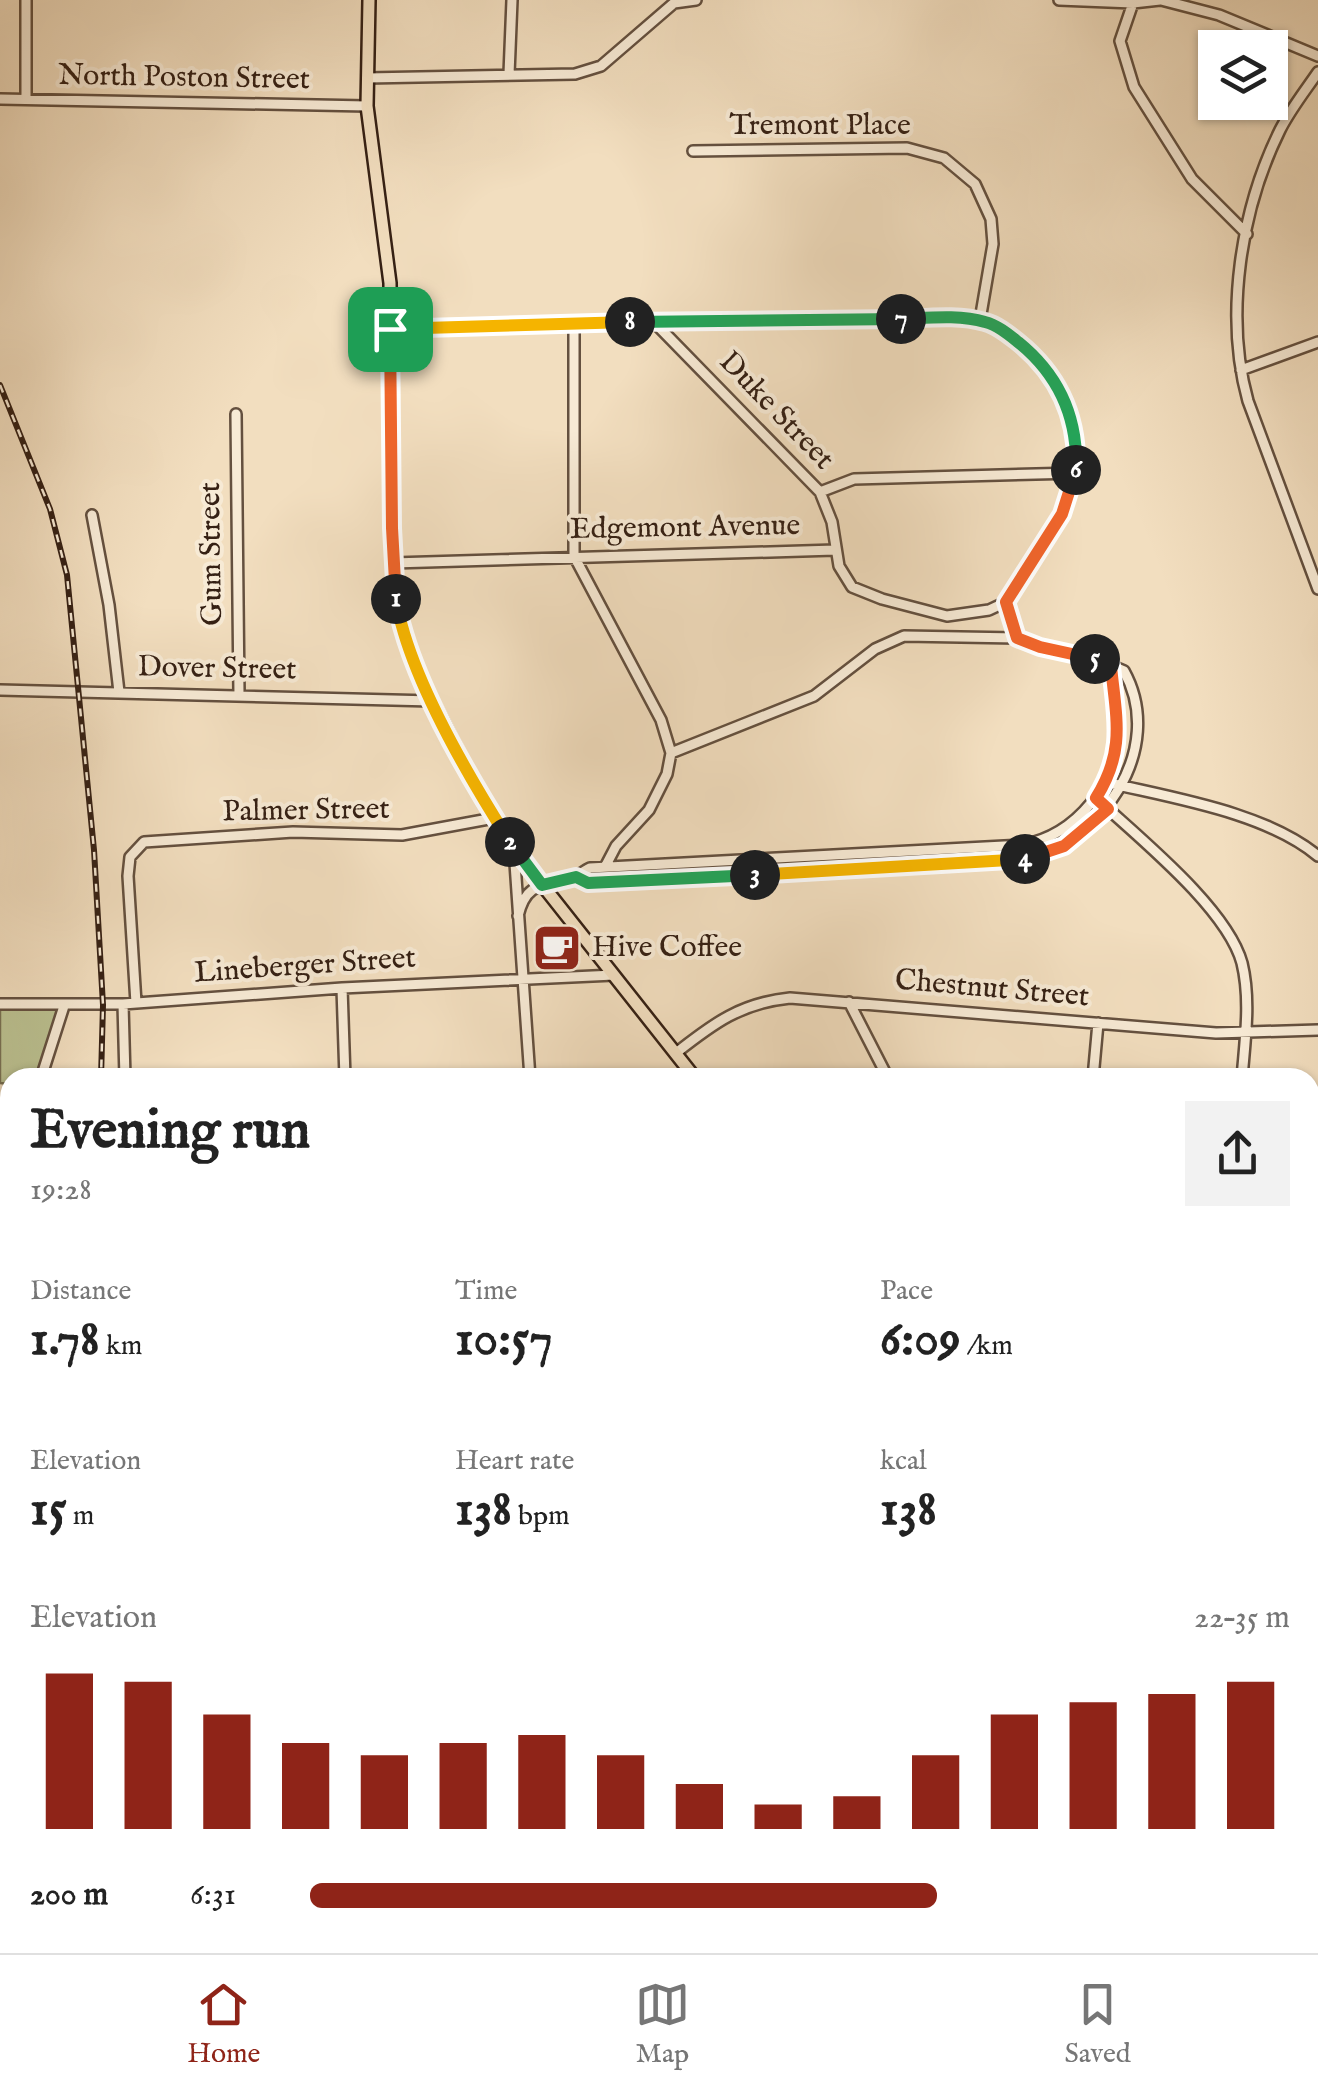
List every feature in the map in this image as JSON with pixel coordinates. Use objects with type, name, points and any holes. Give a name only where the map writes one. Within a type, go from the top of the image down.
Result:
[{"type":"main road","points":[[370,0],[366,106],[387,250],[394,563],[401,626],[432,701],[514,849],[687,1068]]},
{"type":"street","points":[[26,0],[26,100]]},
{"type":"street","points":[[509,74],[512,0]]},
{"type":"street","points":[[366,78],[574,74],[601,66],[674,3],[696,0]]},
{"type":"street","points":[[1059,0],[1161,0],[1218,15],[1318,56]]},
{"type":"street","points":[[1133,3],[1120,41],[1134,87],[1192,179],[1247,234]]},
{"type":"street","points":[[1318,72],[1276,139],[1262,176],[1247,234],[1238,299],[1241,370],[1248,401],[1318,589]]},
{"type":"street","name":"North Poston Street","points":[[0,99],[366,106]]},
{"type":"street","name":"Tremont Place","points":[[694,150],[907,148],[944,158],[974,184],[991,219],[993,244],[980,320]]},
{"type":"street","points":[[390,329],[574,323],[980,320],[1000,328],[1026,349],[1059,387],[1073,428],[1076,473],[1062,514],[1006,602],[1017,638]]},
{"type":"street","name":"Duke Street","points":[[654,322],[820,492],[830,514],[836,550]]},
{"type":"street","points":[[574,323],[574,556],[660,720],[671,753],[654,800],[612,852],[606,867]]},
{"type":"street","points":[[1241,370],[1318,342]]},
{"type":"street","name":"Gum Street","points":[[236,414],[239,694]]},
{"type":"street","points":[[820,492],[854,479],[1076,473]]},
{"type":"street","points":[[92,515],[109,605],[119,692]]},
{"type":"street","name":"Edgemont Avenue","points":[[394,563],[836,550],[839,566],[852,587],[882,598],[947,616],[990,610],[1006,602]]},
{"type":"street","points":[[576,877],[588,883],[957,864],[1044,855],[1076,838],[1108,809],[1122,786],[1134,738],[1135,709],[1128,680],[1120,668],[1091,657],[1017,638],[917,635],[894,639],[868,654],[814,696],[671,753]]},
{"type":"street","points":[[518,916],[524,899],[542,885],[576,877],[588,868],[1022,845],[1040,840],[1073,821],[1106,782],[1119,729],[1111,666]]},
{"type":"street","name":"Dover Street","points":[[0,690],[432,701]]},
{"type":"street","points":[[1106,782],[1256,823],[1293,837],[1318,856]]},
{"type":"street","points":[[1096,798],[1157,854],[1228,930],[1246,982],[1243,1068]]},
{"type":"street","name":"Palmer Street","points":[[136,1003],[129,862],[137,846],[148,841],[305,832],[402,835],[494,818]]},
{"type":"street","points":[[514,849],[529,1068]]},
{"type":"street","points":[[957,849],[957,864]]},
{"type":"street","points":[[778,858],[778,873]]},
{"type":"street","name":"Lineberger Street","points":[[0,1004],[123,1004],[342,988],[614,975]]},
{"type":"street","points":[[342,988],[345,1068]]},
{"type":"street","name":"Chestnut Street","points":[[676,1053],[732,1013],[752,1004],[790,998],[1245,1034],[1318,1030]]},
{"type":"street","points":[[849,1002],[883,1068]]},
{"type":"street","points":[[123,1004],[125,1068]]},
{"type":"street","points":[[44,1068],[64,1006]]},
{"type":"street","points":[[1094,1068],[1098,1023]]},
{"type":"green space","points":[[0,1004],[64,1006],[44,1068],[0,1068]]},
{"type":"railway","points":[[0,385],[50,509],[67,575],[94,850],[103,1005],[101,1068]]},
{"type":"place","name":"Hive Coffee","points":[[557,948]]},
{"type":"route","points":[[920,318],[980,320],[1000,328],[1038,360],[1059,387],[1073,428],[1077,466],[1062,514],[1006,602],[1017,638],[1111,666],[1117,692],[1118,743],[1106,782],[1096,798],[1108,809],[1064,846],[1022,860],[588,883],[576,877],[542,885],[479,792],[422,682],[401,626],[392,528],[390,329],[920,318]]}]
